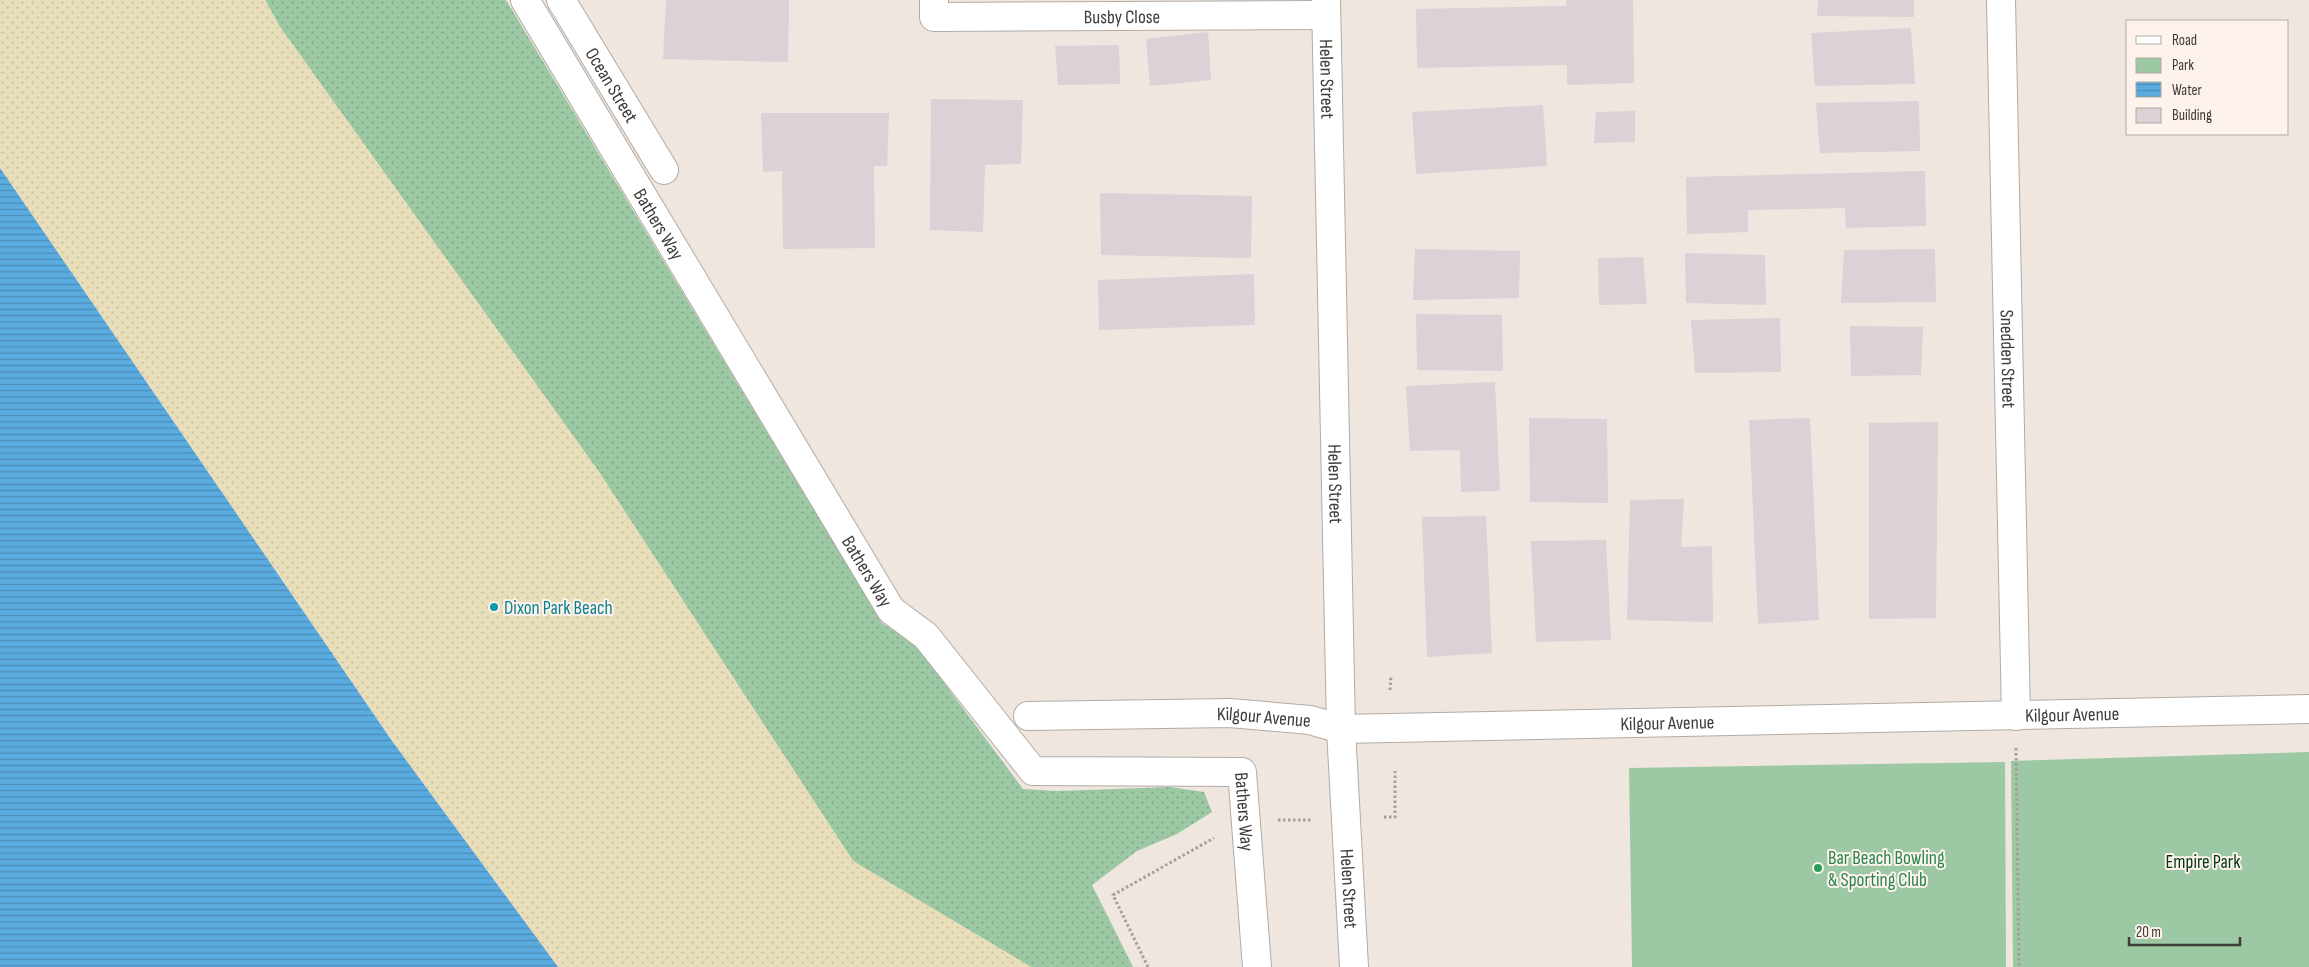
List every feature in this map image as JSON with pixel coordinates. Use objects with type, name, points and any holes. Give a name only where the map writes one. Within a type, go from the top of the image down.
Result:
[{"type":"street","name":"Bathers Way","points":[[525,0],[891,610],[926,636],[1032,771],[1242,772],[1257,967]]},
{"type":"street","name":"Ocean Street","points":[[561,0],[664,170]]},
{"type":"street","name":"Busby Close","points":[[934,0],[934,17],[1326,8]]},
{"type":"street","name":"Snedden Street","points":[[2002,0],[2016,716]]},
{"type":"street","name":"Helen Street","points":[[1326,8],[1341,729],[1354,967]]},
{"type":"street","name":"Kilgour Avenue","points":[[1028,716],[1230,713],[1310,720],[1341,729],[2309,710]]},
{"type":"path","points":[[1390,676],[1390,690]]},
{"type":"path","points":[[2016,716],[2020,967]]},
{"type":"path","points":[[1384,817],[1396,816],[1395,771]]},
{"type":"path","points":[[1148,967],[1113,895],[1246,821]]},
{"type":"green space","points":[[265,0],[506,0],[882,623],[915,644],[1023,789],[1058,791],[1170,787],[1204,792],[1212,812],[1177,834],[1137,851],[1092,885],[1133,967],[1031,967],[853,861],[599,472],[280,27]]},
{"type":"green space","name":"Empire Park","points":[[2309,752],[2309,967],[2013,967],[2011,761]]},
{"type":"green space","name":"Bar Beach Bowling & Sporting Club","points":[[2005,762],[2006,967],[1632,967],[1629,768]]},
{"type":"sand","name":"Dixon Park Beach","points":[[0,0],[265,0],[280,27],[599,472],[853,861],[1031,967],[558,967],[392,741],[0,168]]},
{"type":"water","points":[[0,168],[392,741],[558,967],[0,967]]},
{"type":"building","points":[[666,0],[789,0],[788,62],[663,59]]},
{"type":"building","points":[[1566,0],[1633,0],[1634,83],[1567,85],[1567,65],[1417,68],[1416,9],[1566,6]]},
{"type":"building","points":[[1818,0],[1914,0],[1914,17],[1817,16]]},
{"type":"building","points":[[1911,28],[1915,84],[1815,86],[1811,33]]},
{"type":"building","points":[[1208,32],[1211,80],[1150,86],[1146,39]]},
{"type":"building","points":[[1119,45],[1120,84],[1058,85],[1055,46]]},
{"type":"building","points":[[931,99],[1023,100],[1021,164],[985,165],[983,232],[930,230]]},
{"type":"building","points":[[1919,101],[1920,151],[1820,153],[1816,103]]},
{"type":"building","points":[[1543,105],[1547,166],[1416,174],[1412,112]]},
{"type":"building","points":[[1635,111],[1635,142],[1594,143],[1596,112]]},
{"type":"building","points":[[761,113],[889,113],[887,166],[874,166],[875,248],[783,249],[782,171],[763,172]]},
{"type":"building","points":[[1925,171],[1926,226],[1846,228],[1845,208],[1748,210],[1748,232],[1687,234],[1686,177]]},
{"type":"building","points":[[1100,193],[1252,196],[1251,258],[1101,255]]},
{"type":"building","points":[[1415,249],[1520,251],[1519,298],[1413,300]]},
{"type":"building","points":[[1935,249],[1936,302],[1841,303],[1844,250]]},
{"type":"building","points":[[1685,253],[1765,255],[1766,305],[1686,303]]},
{"type":"building","points":[[1643,257],[1647,304],[1599,305],[1598,258]]},
{"type":"building","points":[[1254,274],[1255,325],[1099,330],[1098,280]]},
{"type":"building","points":[[1416,314],[1502,315],[1503,371],[1417,370]]},
{"type":"building","points":[[1780,318],[1781,372],[1695,373],[1691,320]]},
{"type":"building","points":[[1850,326],[1923,327],[1921,375],[1851,376]]},
{"type":"building","points":[[1495,382],[1500,491],[1461,492],[1460,450],[1410,451],[1406,386]]},
{"type":"building","points":[[1529,418],[1607,419],[1608,503],[1530,502]]},
{"type":"building","points":[[1810,418],[1819,620],[1758,624],[1749,420]]},
{"type":"building","points":[[1938,422],[1936,618],[1869,619],[1869,423]]},
{"type":"building","points":[[1684,499],[1681,547],[1712,546],[1713,622],[1627,620],[1630,500]]},
{"type":"building","points":[[1486,516],[1492,653],[1427,657],[1422,517]]},
{"type":"building","points":[[1606,540],[1611,640],[1536,642],[1531,541]]},
{"type":"place","name":"Dixon Park Beach","points":[[494,607]]},
{"type":"place","name":"Bar Beach Bowling & Sporting Club","points":[[1818,868]]}]
